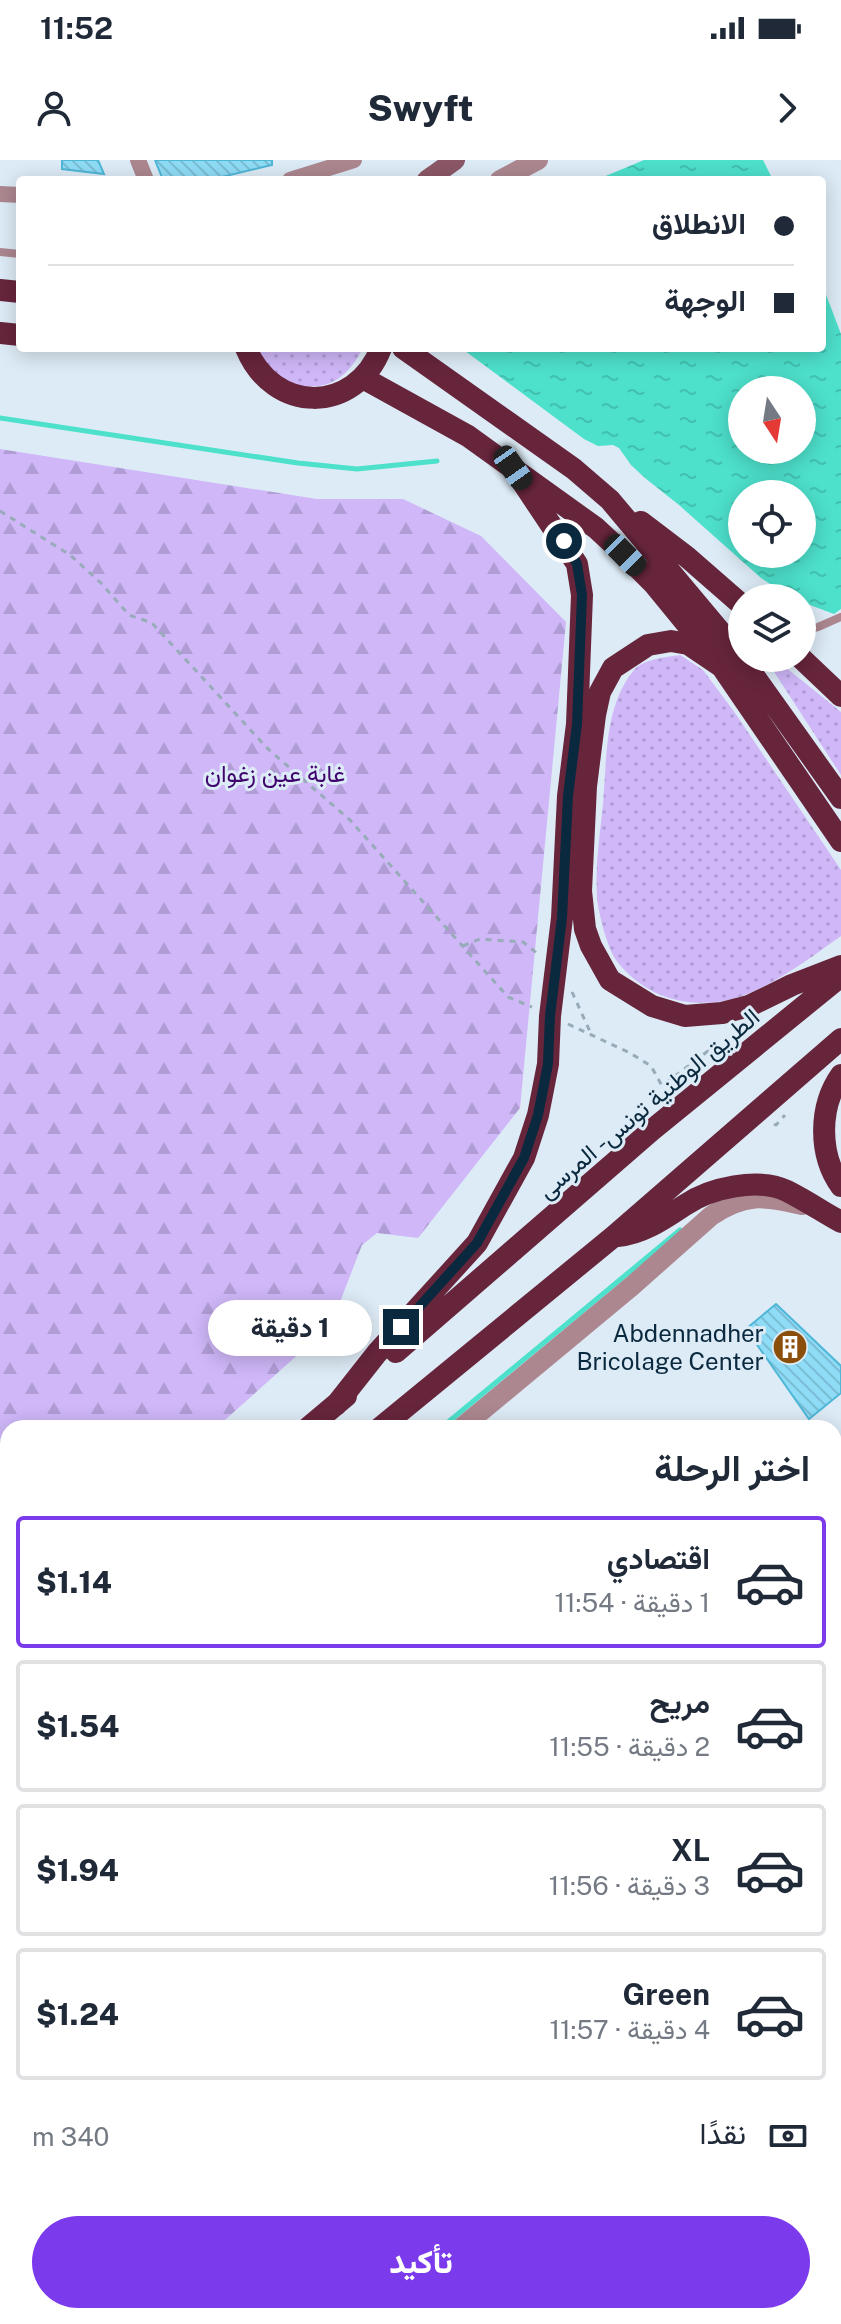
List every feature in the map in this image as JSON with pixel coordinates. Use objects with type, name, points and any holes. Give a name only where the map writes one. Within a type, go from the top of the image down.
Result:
[{"type":"highway","points":[[247,352],[251,362],[273,386],[295,396],[319,398],[350,388],[374,365],[379,352]]},
{"type":"highway","points":[[409,352],[574,469],[728,593]]},
{"type":"highway","points":[[363,378],[468,436],[596,528],[615,546],[654,584],[722,667],[841,841]]},
{"type":"highway","points":[[336,1405],[377,1353],[477,1243],[524,1158],[538,1115],[548,1064],[550,1016],[562,918],[568,796],[577,724],[582,595],[577,564],[513,468]]},
{"type":"highway","points":[[610,500],[734,648],[841,798]]},
{"type":"highway","points":[[722,667],[688,644],[671,641],[648,645],[613,668],[600,692],[586,786],[581,891],[585,929],[591,946],[610,980],[652,1006],[685,1016],[712,1015],[749,1006],[841,966]]},
{"type":"highway","points":[[816,672],[841,696]]},
{"type":"highway","name":"الطريق الوطنية تونس - المرسى","points":[[318,1420],[652,1130],[841,976]]},
{"type":"highway","points":[[390,1420],[613,1237],[841,1039]]},
{"type":"highway","points":[[841,1075],[833,1086],[833,1110],[826,1146],[830,1164],[841,1186]]},
{"type":"highway","points":[[613,1237],[629,1235],[658,1223],[695,1198],[725,1187],[765,1185],[785,1190],[841,1222]]},
{"type":"main road","points":[[433,176],[455,160]]},
{"type":"street","points":[[303,176],[354,160]]},
{"type":"street","points":[[508,176],[538,160]]},
{"type":"street","points":[[471,1420],[726,1207],[737,1201],[759,1198],[815,1208]]},
{"type":"lane","points":[[816,628],[841,617]]},
{"type":"path","points":[[0,511],[70,555],[101,583],[129,615],[152,623],[268,749],[350,820],[508,997],[630,1053],[651,1066],[662,1086],[708,1051],[718,1062]]},
{"type":"path","points":[[766,1115],[776,1125]]},
{"type":"green space","points":[[259,352],[360,352],[346,372],[323,385],[299,386],[284,382],[269,369]]},
{"type":"green space","name":"غابة عين زغوان","points":[[0,449],[317,499],[403,499],[481,536],[566,622],[520,1108],[418,1238],[377,1233],[362,1245],[331,1325],[225,1420],[0,1420]]},
{"type":"green space","points":[[680,655],[703,670],[841,870],[841,936],[769,984],[742,996],[707,1003],[673,999],[642,985],[628,974],[609,947],[597,896],[607,752],[617,700],[624,684],[638,666]]},
{"type":"green space","points":[[774,672],[791,672],[841,712],[841,775]]},
{"type":"water","points":[[644,160],[763,160],[771,176],[606,176]]},
{"type":"water","points":[[826,295],[841,334],[841,609],[834,614],[816,607],[816,584],[770,584],[750,568],[816,568],[816,480],[728,480],[728,549],[645,478],[619,448],[613,445],[598,446],[584,439],[466,352],[826,352]]},
{"type":"building","points":[[62,160],[98,160],[104,174],[62,169]]},
{"type":"building","points":[[155,160],[272,160],[272,165],[226,176],[161,176]]},
{"type":"building","name":"Abdennadher Bricolage Center","points":[[776,1304],[841,1366],[841,1393],[809,1419],[746,1329]]},
{"type":"waterway","points":[[0,418],[298,463],[357,469],[437,461]]},
{"type":"waterway","points":[[451,1420],[680,1230]]},
{"type":"place","name":"Abdennadher Bricolage Center","points":[[790,1347]]},
{"type":"route","points":[[401,1327],[477,1243],[524,1158],[538,1115],[548,1064],[550,1016],[562,918],[568,796],[577,724],[582,595],[577,564],[564,541]]}]
